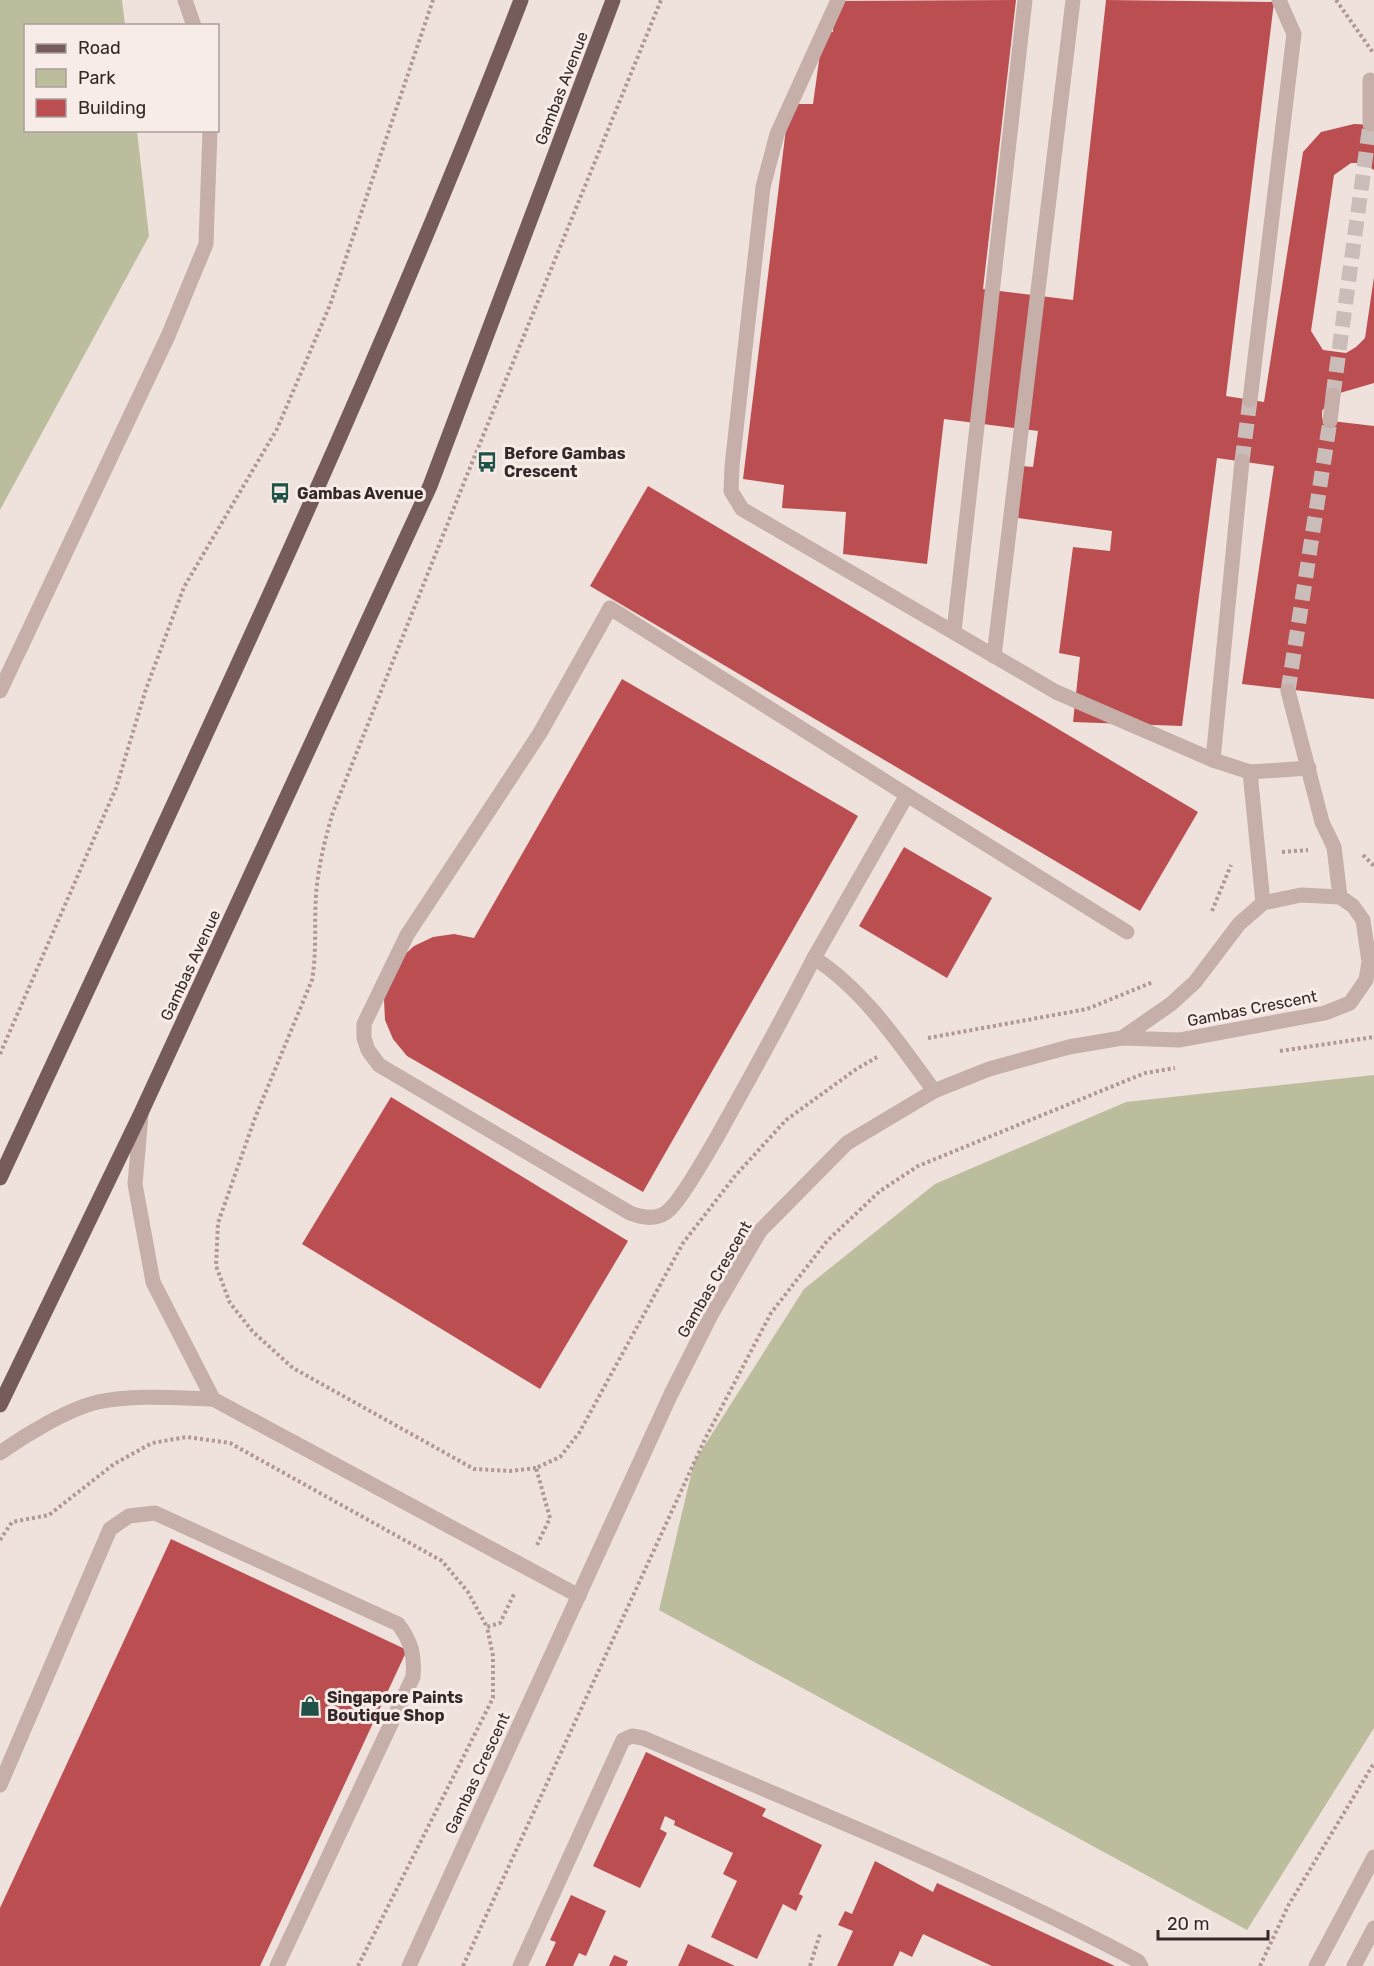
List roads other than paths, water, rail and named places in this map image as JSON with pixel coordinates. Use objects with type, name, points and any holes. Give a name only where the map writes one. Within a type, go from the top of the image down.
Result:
[{"type":"main road","points":[[0,1178],[334,456],[480,106],[521,0]]},
{"type":"main road","name":"Gambas Avenue","points":[[0,1405],[141,1113],[430,486],[613,0]]},
{"type":"street","points":[[184,0],[193,24]]},
{"type":"street","points":[[838,0],[777,134],[763,187],[731,490],[742,509],[1056,692],[1213,760],[1250,771],[1309,768]]},
{"type":"street","points":[[954,631],[1025,0]]},
{"type":"street","points":[[994,656],[1073,0]]},
{"type":"street","points":[[1250,400],[1294,34],[1279,0]]},
{"type":"street","points":[[1370,80],[1370,124]]},
{"type":"street","points":[[0,691],[168,336],[206,244],[210,132]]},
{"type":"street","points":[[1330,421],[1333,395]]},
{"type":"street","points":[[1213,760],[1242,461]]},
{"type":"street","points":[[907,795],[814,958],[768,1048],[704,1159],[669,1210],[658,1216],[644,1218],[630,1213],[379,1065],[368,1050],[364,1038],[364,1024],[407,935],[540,733],[610,608],[1127,932]]},
{"type":"street","points":[[1288,691],[1322,822],[1334,847],[1340,897]]},
{"type":"street","points":[[1250,771],[1263,903]]},
{"type":"street","name":"Gambas Crescent","points":[[409,1966],[671,1394],[712,1313],[760,1231],[847,1143],[934,1091],[989,1069],[1068,1047],[1122,1038],[1179,1040],[1325,1013],[1350,1003],[1366,980],[1369,962],[1363,920],[1353,906],[1340,897],[1301,895],[1263,903],[1239,924],[1195,982],[1172,1004],[1122,1038]]},
{"type":"street","points":[[814,958],[837,973],[900,1044],[934,1091]]},
{"type":"street","points":[[141,1113],[135,1184],[153,1282],[213,1399]]},
{"type":"street","points":[[0,1453],[32,1430],[97,1402],[155,1398],[213,1399],[579,1596]]},
{"type":"street","points":[[0,1785],[110,1529],[129,1516],[155,1513],[398,1624],[409,1638],[414,1660],[413,1677],[278,1966]]},
{"type":"street","points":[[519,1966],[623,1740],[633,1736],[643,1738],[913,1854],[1093,1937],[1138,1961],[1141,1966]]},
{"type":"street","points":[[1316,1966],[1374,1857]]},
{"type":"street","points":[[1354,1966],[1374,1928]]},
{"type":"tunnel","points":[[1333,395],[1370,124]]},
{"type":"tunnel","points":[[1242,461],[1250,400]]},
{"type":"tunnel","points":[[1288,691],[1330,421]]},
{"type":"place","name":"Before Gambas Crescent","points":[[487,462]]},
{"type":"place","name":"Gambas Avenue","points":[[280,493]]},
{"type":"place","name":"Singapore Paints Boutique Shop","points":[[310,1706]]}]
